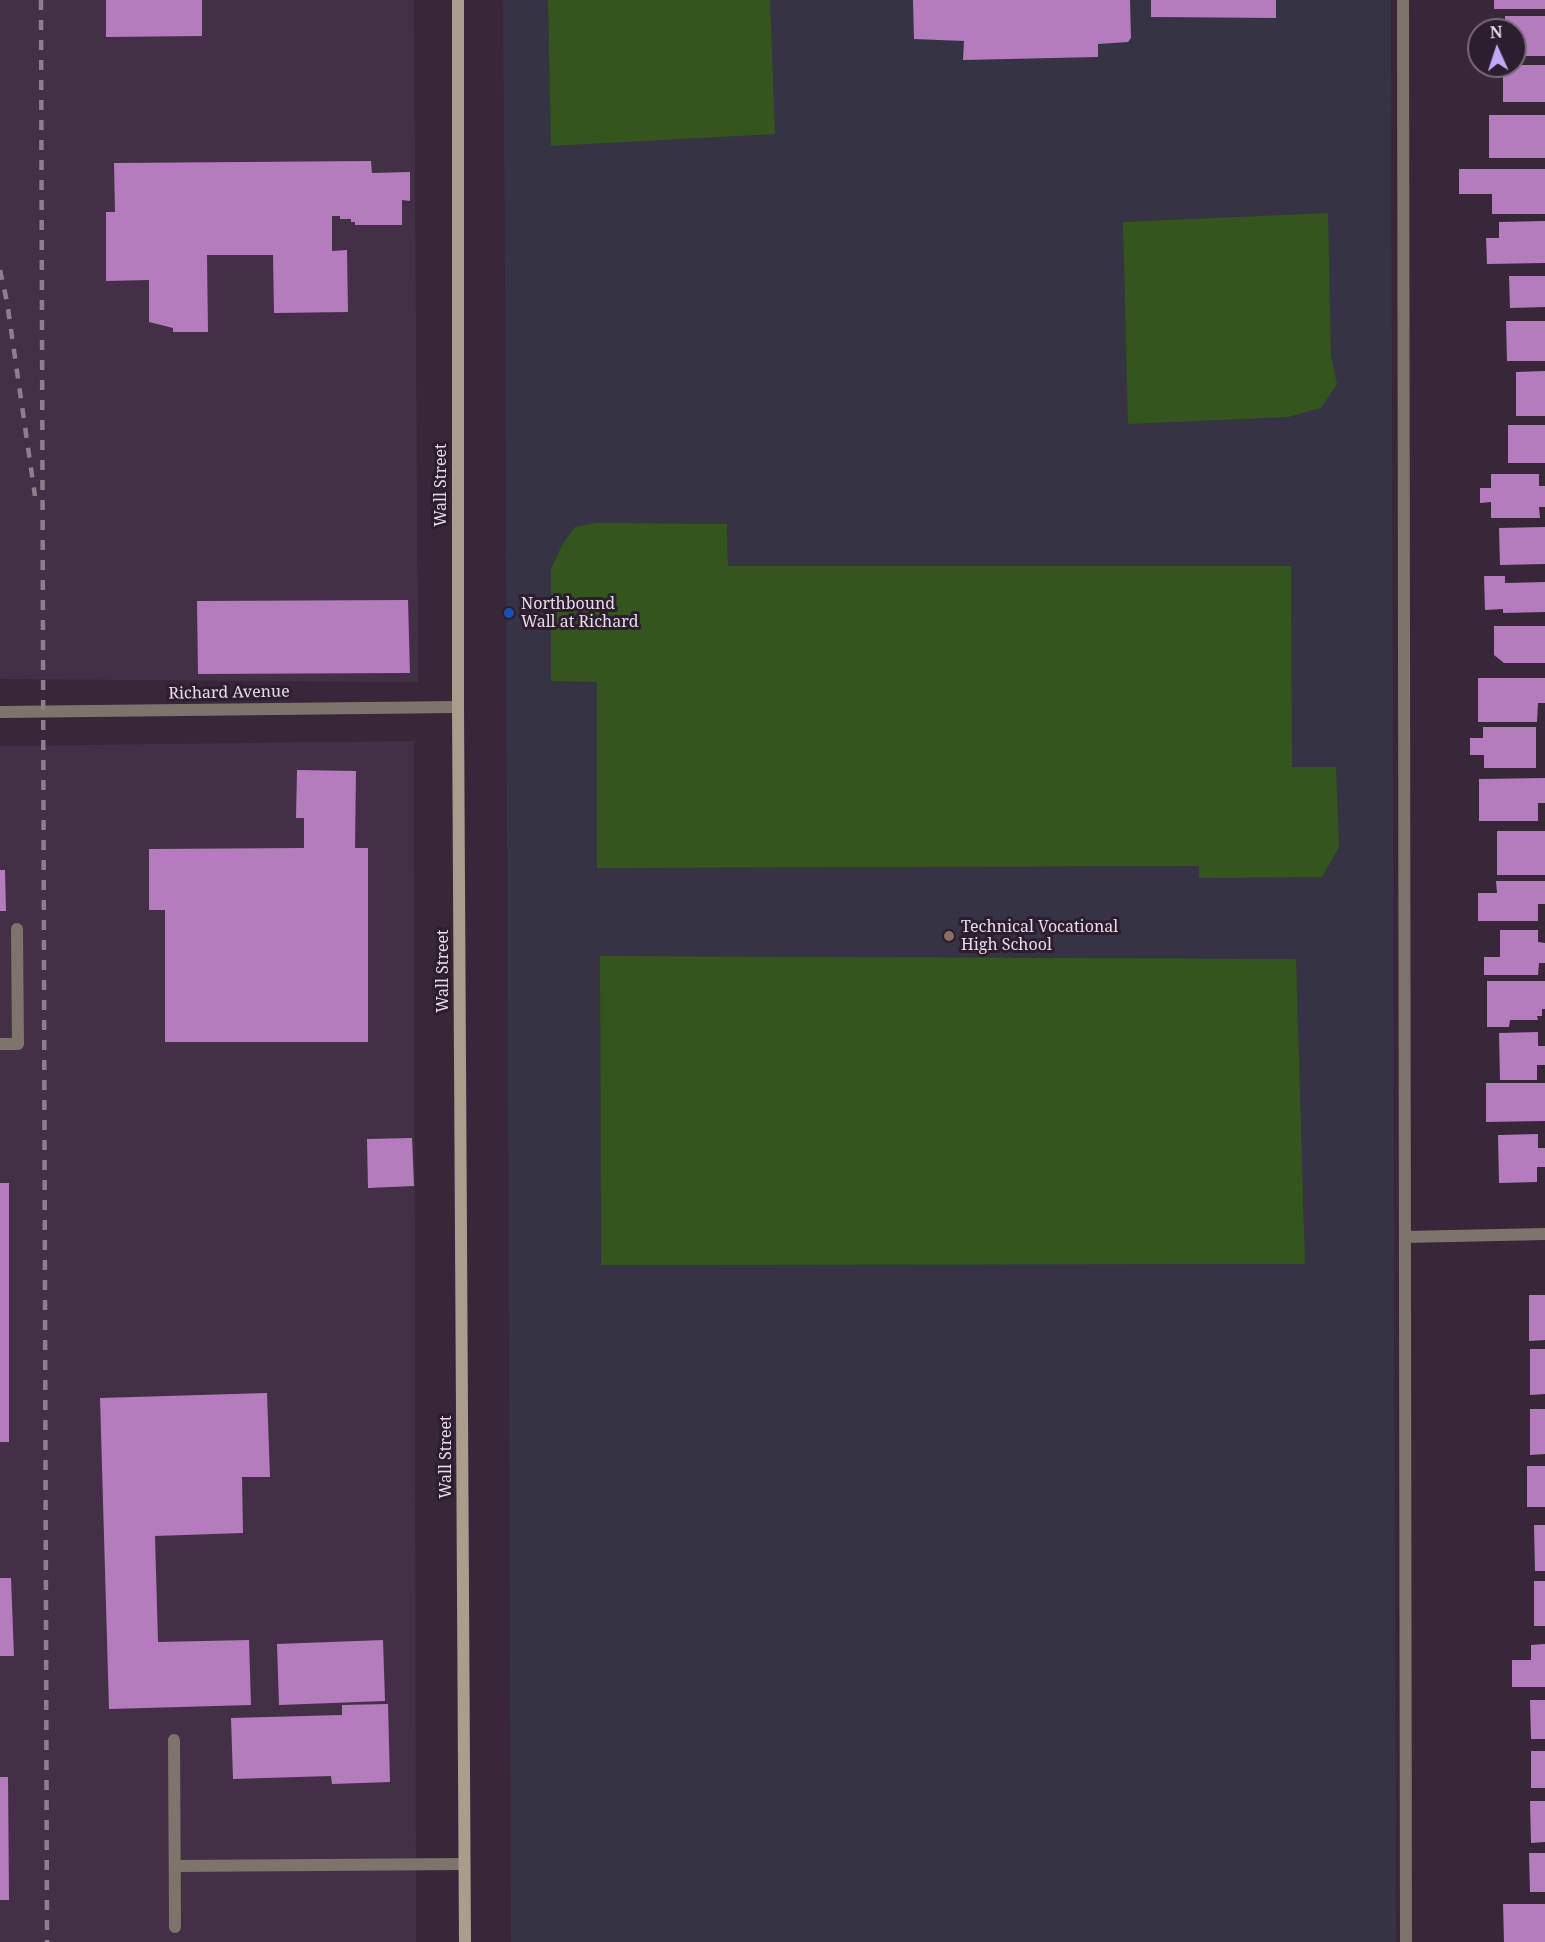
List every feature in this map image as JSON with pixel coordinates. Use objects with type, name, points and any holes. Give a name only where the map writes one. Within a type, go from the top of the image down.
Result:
[{"type":"main road","name":"Wall Street","points":[[458,0],[458,707],[465,1942]]},
{"type":"street","points":[[1403,0],[1406,1942]]},
{"type":"street","name":"Richard Avenue","points":[[0,712],[458,707]]},
{"type":"street","points":[[0,1044],[18,1044],[17,929]]},
{"type":"street","points":[[1405,1237],[1545,1234]]},
{"type":"street","points":[[174,1740],[175,1927]]},
{"type":"street","points":[[175,1866],[464,1864]]},
{"type":"shaded area","points":[[0,0],[414,0],[418,682],[0,679]]},
{"type":"shaded area","name":"Technical Vocational High School","points":[[503,0],[1391,0],[1396,1942],[511,1942]]},
{"type":"shaded area","points":[[414,741],[416,1942],[0,1942],[0,746]]},
{"type":"green space","points":[[548,0],[770,0],[775,134],[551,146]]},
{"type":"green space","points":[[1328,213],[1331,356],[1337,384],[1321,408],[1288,417],[1128,424],[1123,222]]},
{"type":"green space","points":[[596,523],[727,524],[728,566],[1291,566],[1292,767],[1336,767],[1339,847],[1322,877],[1199,878],[1199,866],[597,868],[597,682],[551,681],[551,569],[562,545],[575,527]]},
{"type":"green space","points":[[600,956],[1296,959],[1305,1264],[601,1265]]},
{"type":"building","points":[[106,0],[202,0],[202,36],[106,37]]},
{"type":"building","points":[[913,0],[1130,0],[1131,38],[1128,42],[1098,44],[1098,57],[963,60],[964,41],[914,39]]},
{"type":"building","points":[[1151,0],[1276,0],[1276,18],[1151,17]]},
{"type":"building","points":[[1494,0],[1545,0],[1545,9],[1494,9]]},
{"type":"building","points":[[1505,16],[1545,16],[1545,56],[1527,56],[1527,18],[1505,18]]},
{"type":"building","points":[[1527,65],[1545,65],[1545,102],[1503,102],[1503,78],[1527,78]]},
{"type":"building","points":[[1489,115],[1545,115],[1545,158],[1489,158]]},
{"type":"building","points":[[371,161],[372,173],[410,172],[410,201],[402,200],[402,225],[355,225],[351,219],[332,216],[332,251],[347,250],[348,312],[274,313],[273,255],[207,255],[208,332],[173,332],[173,328],[149,322],[149,280],[106,281],[106,212],[115,212],[114,163]]},
{"type":"building","points":[[1459,169],[1545,169],[1545,214],[1492,214],[1492,194],[1459,194]]},
{"type":"building","points":[[1545,221],[1545,263],[1487,264],[1486,238],[1499,238],[1499,222]]},
{"type":"building","points":[[1509,276],[1545,276],[1545,307],[1510,308]]},
{"type":"building","points":[[1506,321],[1545,321],[1545,361],[1507,361]]},
{"type":"building","points":[[1545,371],[1545,416],[1516,416],[1516,372]]},
{"type":"building","points":[[1508,425],[1545,425],[1545,463],[1508,463]]},
{"type":"building","points":[[1491,474],[1539,474],[1539,486],[1545,486],[1545,507],[1539,507],[1540,518],[1491,518],[1491,502],[1480,503],[1480,488],[1491,488]]},
{"type":"building","points":[[1545,527],[1545,564],[1500,565],[1499,528]]},
{"type":"building","points":[[1484,576],[1505,576],[1505,583],[1545,582],[1545,612],[1503,613],[1503,609],[1485,610]]},
{"type":"building","points":[[408,600],[410,673],[198,674],[197,601]]},
{"type":"building","points":[[1494,626],[1545,626],[1545,663],[1504,663],[1494,655]]},
{"type":"building","points":[[1478,678],[1545,678],[1545,703],[1538,703],[1537,722],[1478,722]]},
{"type":"building","points":[[1483,727],[1536,727],[1536,768],[1484,768],[1484,755],[1470,755],[1470,738],[1483,738]]},
{"type":"building","points":[[297,770],[356,771],[355,848],[368,848],[368,1042],[165,1042],[165,910],[149,910],[149,849],[304,848],[304,818],[296,818]]},
{"type":"building","points":[[1545,778],[1545,803],[1538,803],[1538,821],[1479,821],[1479,779]]},
{"type":"building","points":[[1497,831],[1545,831],[1545,875],[1497,875]]},
{"type":"building","points":[[0,870],[5,870],[6,911],[0,911]]},
{"type":"building","points":[[1496,881],[1545,881],[1545,904],[1538,904],[1538,921],[1478,921],[1478,893],[1497,893]]},
{"type":"building","points":[[1500,930],[1538,930],[1538,942],[1545,943],[1545,963],[1539,963],[1538,975],[1484,975],[1484,957],[1500,957]]},
{"type":"building","points":[[1487,981],[1545,981],[1545,1009],[1542,1009],[1542,1016],[1537,1016],[1538,1020],[1510,1020],[1509,1027],[1487,1027]]},
{"type":"building","points":[[1538,1032],[1538,1046],[1545,1046],[1545,1065],[1537,1065],[1537,1080],[1500,1080],[1499,1033]]},
{"type":"building","points":[[1486,1083],[1545,1083],[1545,1121],[1486,1122]]},
{"type":"building","points":[[1538,1134],[1538,1148],[1545,1148],[1545,1167],[1537,1167],[1537,1182],[1499,1183],[1498,1135]]},
{"type":"building","points":[[412,1138],[414,1186],[368,1188],[367,1139]]},
{"type":"building","points":[[0,1183],[9,1183],[9,1442],[0,1442]]},
{"type":"building","points":[[1529,1295],[1545,1295],[1545,1340],[1529,1341]]},
{"type":"building","points":[[1530,1349],[1545,1349],[1545,1394],[1530,1395]]},
{"type":"building","points":[[267,1393],[270,1477],[242,1477],[243,1533],[155,1536],[158,1642],[249,1640],[251,1705],[109,1709],[100,1398]]},
{"type":"building","points":[[1530,1409],[1545,1409],[1545,1454],[1530,1455]]},
{"type":"building","points":[[1527,1466],[1545,1466],[1545,1507],[1527,1507]]},
{"type":"building","points":[[1534,1525],[1545,1525],[1545,1571],[1535,1571]]},
{"type":"building","points":[[0,1578],[11,1578],[14,1656],[0,1656]]},
{"type":"building","points":[[1534,1581],[1545,1581],[1545,1626],[1534,1626]]},
{"type":"building","points":[[383,1640],[385,1701],[279,1705],[277,1644]]},
{"type":"building","points":[[1545,1644],[1545,1687],[1512,1687],[1512,1660],[1531,1660],[1531,1645]]},
{"type":"building","points":[[1530,1700],[1545,1700],[1545,1739],[1531,1739]]},
{"type":"building","points":[[388,1704],[390,1782],[332,1784],[331,1776],[233,1779],[231,1718],[342,1715],[342,1705]]},
{"type":"building","points":[[1531,1751],[1545,1751],[1545,1788],[1531,1788]]},
{"type":"building","points":[[0,1777],[8,1777],[9,1900],[0,1900]]},
{"type":"building","points":[[1530,1801],[1545,1801],[1545,1842],[1531,1843]]},
{"type":"building","points":[[1529,1853],[1545,1853],[1545,1892],[1530,1892]]},
{"type":"building","points":[[1503,1904],[1545,1904],[1545,1942],[1504,1942]]},
{"type":"railway","points":[[41,0],[47,1942]]},
{"type":"railway","points":[[0,270],[7,302],[35,496]]},
{"type":"place","name":"Northbound Wall at Richard","points":[[509,613]]},
{"type":"place","name":"Technical Vocational High School","points":[[949,936]]}]
